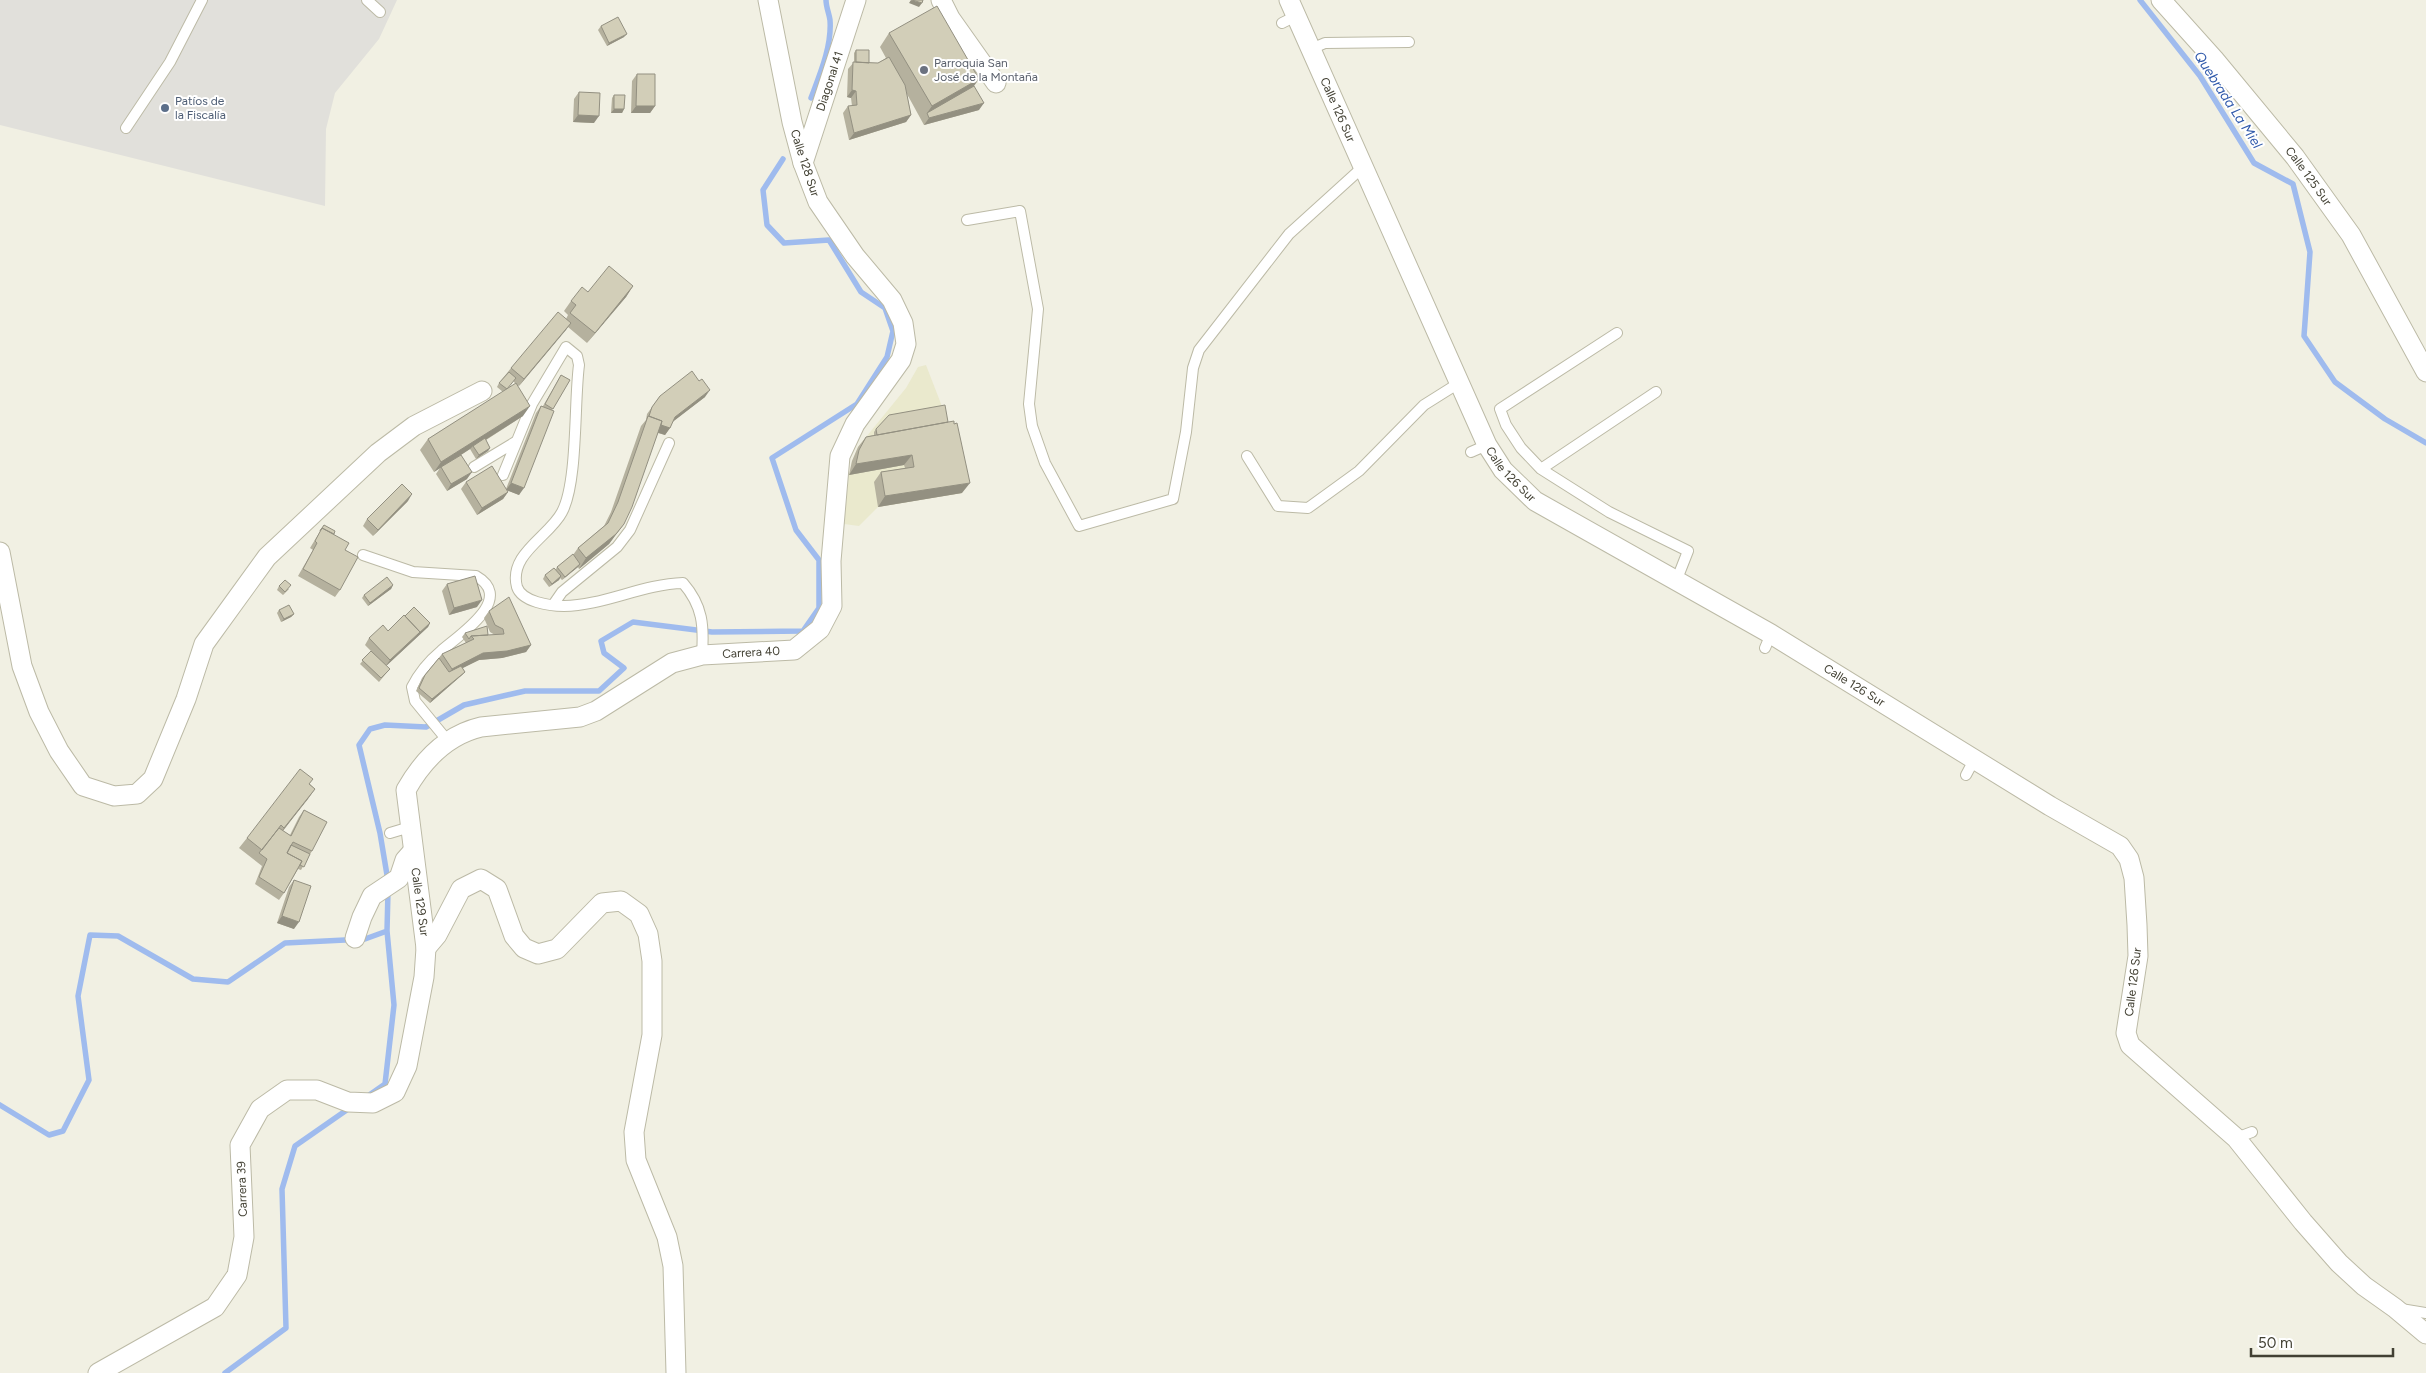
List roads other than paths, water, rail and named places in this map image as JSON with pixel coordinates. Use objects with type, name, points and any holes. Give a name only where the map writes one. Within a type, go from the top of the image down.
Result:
[{"type":"street","name":"Calle 128 Sur","points":[[768,0],[792,122],[803,163],[818,202],[855,256],[892,300],[903,323],[906,344],[901,360]]},
{"type":"street","name":"Diagonal 41","points":[[803,163],[856,0]]},
{"type":"street","points":[[941,0],[950,18],[996,83]]},
{"type":"street","name":"Calle 125 Sur","points":[[2162,0],[2295,157],[2351,235],[2426,372]]},
{"type":"street","name":"Calle 126 Sur","points":[[1289,13],[1311,48],[1459,383],[1479,448],[1535,501],[1678,579],[1768,641],[1970,768],[2050,806],[2120,846],[2134,878],[2138,956],[2126,1034],[2130,1045],[2244,1135],[2338,1263],[2364,1286],[2395,1308],[2426,1334]]},
{"type":"street","name":"Carrera 40","points":[[441,740],[481,727],[580,717],[596,711],[672,663],[702,649],[794,650],[820,629],[832,606],[831,561],[840,456],[855,424],[901,360]]},
{"type":"street","points":[[0,552],[22,666],[39,712],[59,751],[83,786],[114,796],[137,794],[153,779],[186,699],[204,644],[267,558],[378,453],[414,426],[482,391]]},
{"type":"street","name":"Calle 129 Sur","points":[[407,1066],[424,977],[426,948],[406,790],[416,773],[441,740]]},
{"type":"street","points":[[355,938],[372,896],[399,878],[405,860],[413,852]]},
{"type":"street","points":[[426,948],[437,935],[461,888],[481,879],[497,889],[514,936],[524,948],[538,954],[557,949],[602,903],[621,901],[639,914],[648,934],[652,961],[652,1035],[634,1132],[636,1160],[667,1237],[673,1266],[676,1373]]},
{"type":"street","name":"Carrera 39","points":[[98,1373],[215,1307],[237,1275],[244,1237],[240,1145],[260,1109],[287,1090],[317,1090],[348,1102],[373,1103],[395,1092],[407,1066]]},
{"type":"lane","points":[[126,128],[170,62],[202,0]]},
{"type":"lane","points":[[367,0],[380,12]]},
{"type":"lane","points":[[1311,48],[1325,42],[1409,42]]},
{"type":"lane","points":[[968,220],[1020,211],[1038,309],[1030,404],[1032,426],[1045,463],[1079,526],[1173,499],[1186,432],[1192,368],[1199,350],[1289,234],[1364,166]]},
{"type":"lane","points":[[1617,333],[1500,409],[1506,425],[1521,448],[1541,469],[1609,512],[1688,551],[1678,579]]},
{"type":"lane","points":[[503,475],[532,404],[566,347],[577,356],[579,365],[571,470],[566,502],[556,521],[527,550],[516,575],[517,587],[521,595],[553,605],[581,604],[654,586],[683,583],[699,606],[702,622],[702,649]]},
{"type":"lane","points":[[1247,456],[1278,506],[1308,508],[1359,471],[1424,405],[1459,383]]},
{"type":"lane","points":[[1541,469],[1656,392]]},
{"type":"lane","points":[[474,467],[517,441]]},
{"type":"lane","points":[[553,605],[562,592],[617,546],[630,530],[669,444]]},
{"type":"lane","points":[[363,555],[413,572],[476,576],[482,579],[489,590],[489,601],[481,616],[428,663],[412,687],[415,701],[426,713],[441,740]]},
{"type":"lane","points":[[390,833],[410,827]]},
{"type":"lane","points":[[2395,1308],[2426,1313]]},
{"type":"waterway","points":[[811,98],[825,60],[829,40],[830,20],[826,0]]},
{"type":"waterway","name":"Quebrada La Miel","points":[[2140,0],[2200,76],[2254,163],[2293,184],[2310,252],[2304,336],[2335,382],[2385,419],[2426,443]]},
{"type":"waterway","points":[[388,881],[380,833],[359,745],[370,729],[385,725],[426,727],[464,705],[525,691],[599,691],[624,668],[604,653],[601,641],[633,622],[712,632],[803,631],[819,608],[819,560],[796,530],[772,458],[857,404],[887,357],[893,331],[885,308],[861,292],[829,240],[784,243],[767,225],[763,190],[783,159]]},
{"type":"waterway","points":[[365,1098],[385,1084],[394,1005],[387,931],[388,891]]},
{"type":"waterway","points":[[0,1105],[49,1135],[63,1131],[89,1080],[78,996],[90,935],[118,936],[193,979],[228,982],[285,943],[365,939],[387,931]]},
{"type":"waterway","points":[[225,1373],[286,1328],[282,1189],[295,1146],[351,1107]]},
{"type":"place","name":"Parroquia San José de la Montaña","points":[[924,70]]},
{"type":"place","name":"Patíos de la Fiscalía","points":[[165,108]]}]
